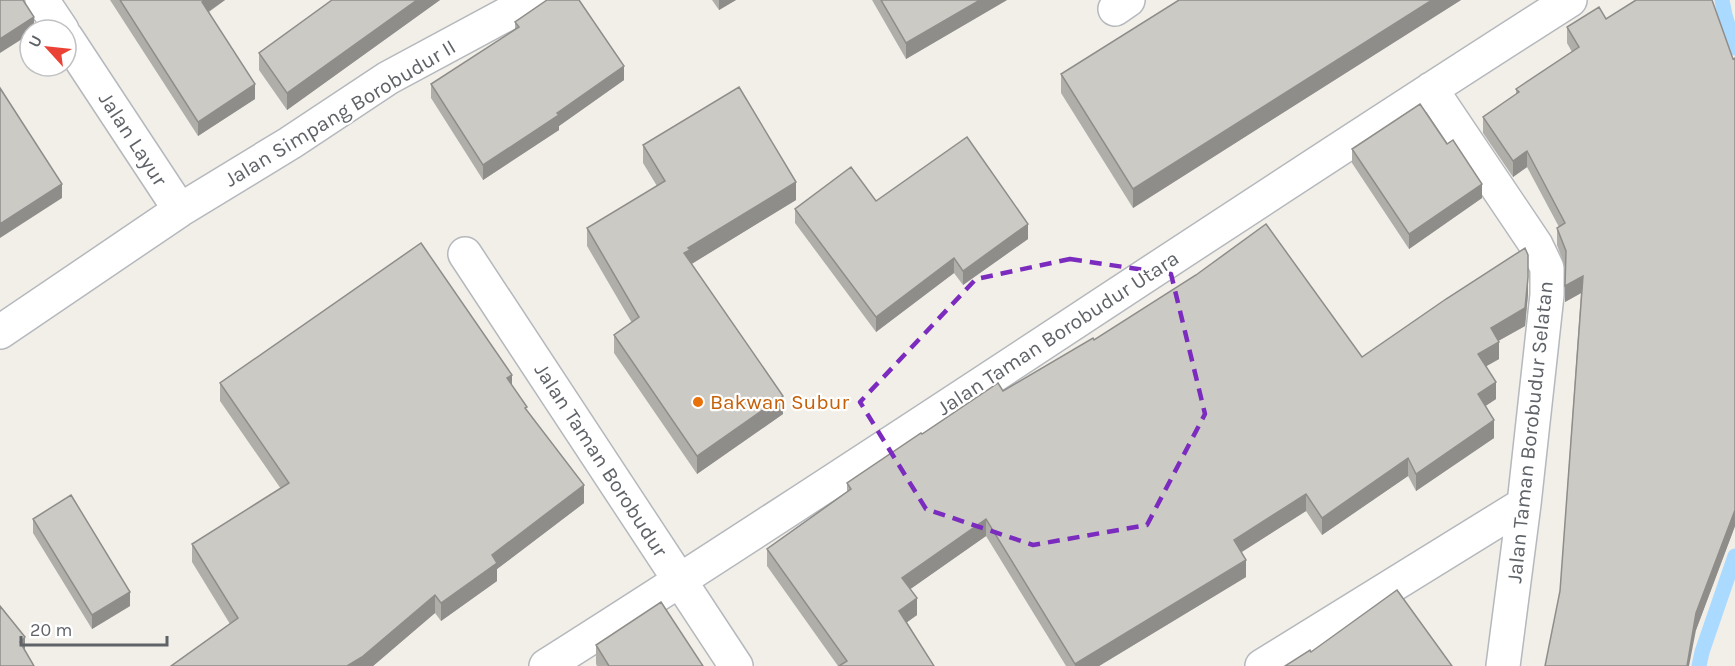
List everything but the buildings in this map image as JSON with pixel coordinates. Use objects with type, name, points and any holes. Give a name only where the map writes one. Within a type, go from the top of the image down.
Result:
[{"type":"street","points":[[42,0],[54,18]]},
{"type":"street","name":"Jalan Simpang Borobudur II","points":[[0,332],[180,210],[388,78],[534,0]]},
{"type":"street","name":"Jalan Taman Borobudur Utara","points":[[546,666],[681,581],[1431,88],[1570,0]]},
{"type":"street","name":"Jalan Layur","points":[[78,55],[180,210]]},
{"type":"street","name":"Jalan Taman Borobudur Selatan","points":[[1431,88],[1536,245],[1547,268],[1547,295],[1524,504],[1503,666]]},
{"type":"street","name":"Jalan Taman Borobudur","points":[[465,254],[736,666]]},
{"type":"street","points":[[1262,666],[1524,504]]},
{"type":"highlighted area","points":[[1070,259],[1171,274],[1205,414],[1147,525],[1033,545],[926,509],[860,402],[976,279]]},
{"type":"waterway","points":[[1722,0],[1735,48]]},
{"type":"waterway","points":[[1699,666],[1735,556]]},
{"type":"place","name":"Bakwan Subur","points":[[698,402]]}]
